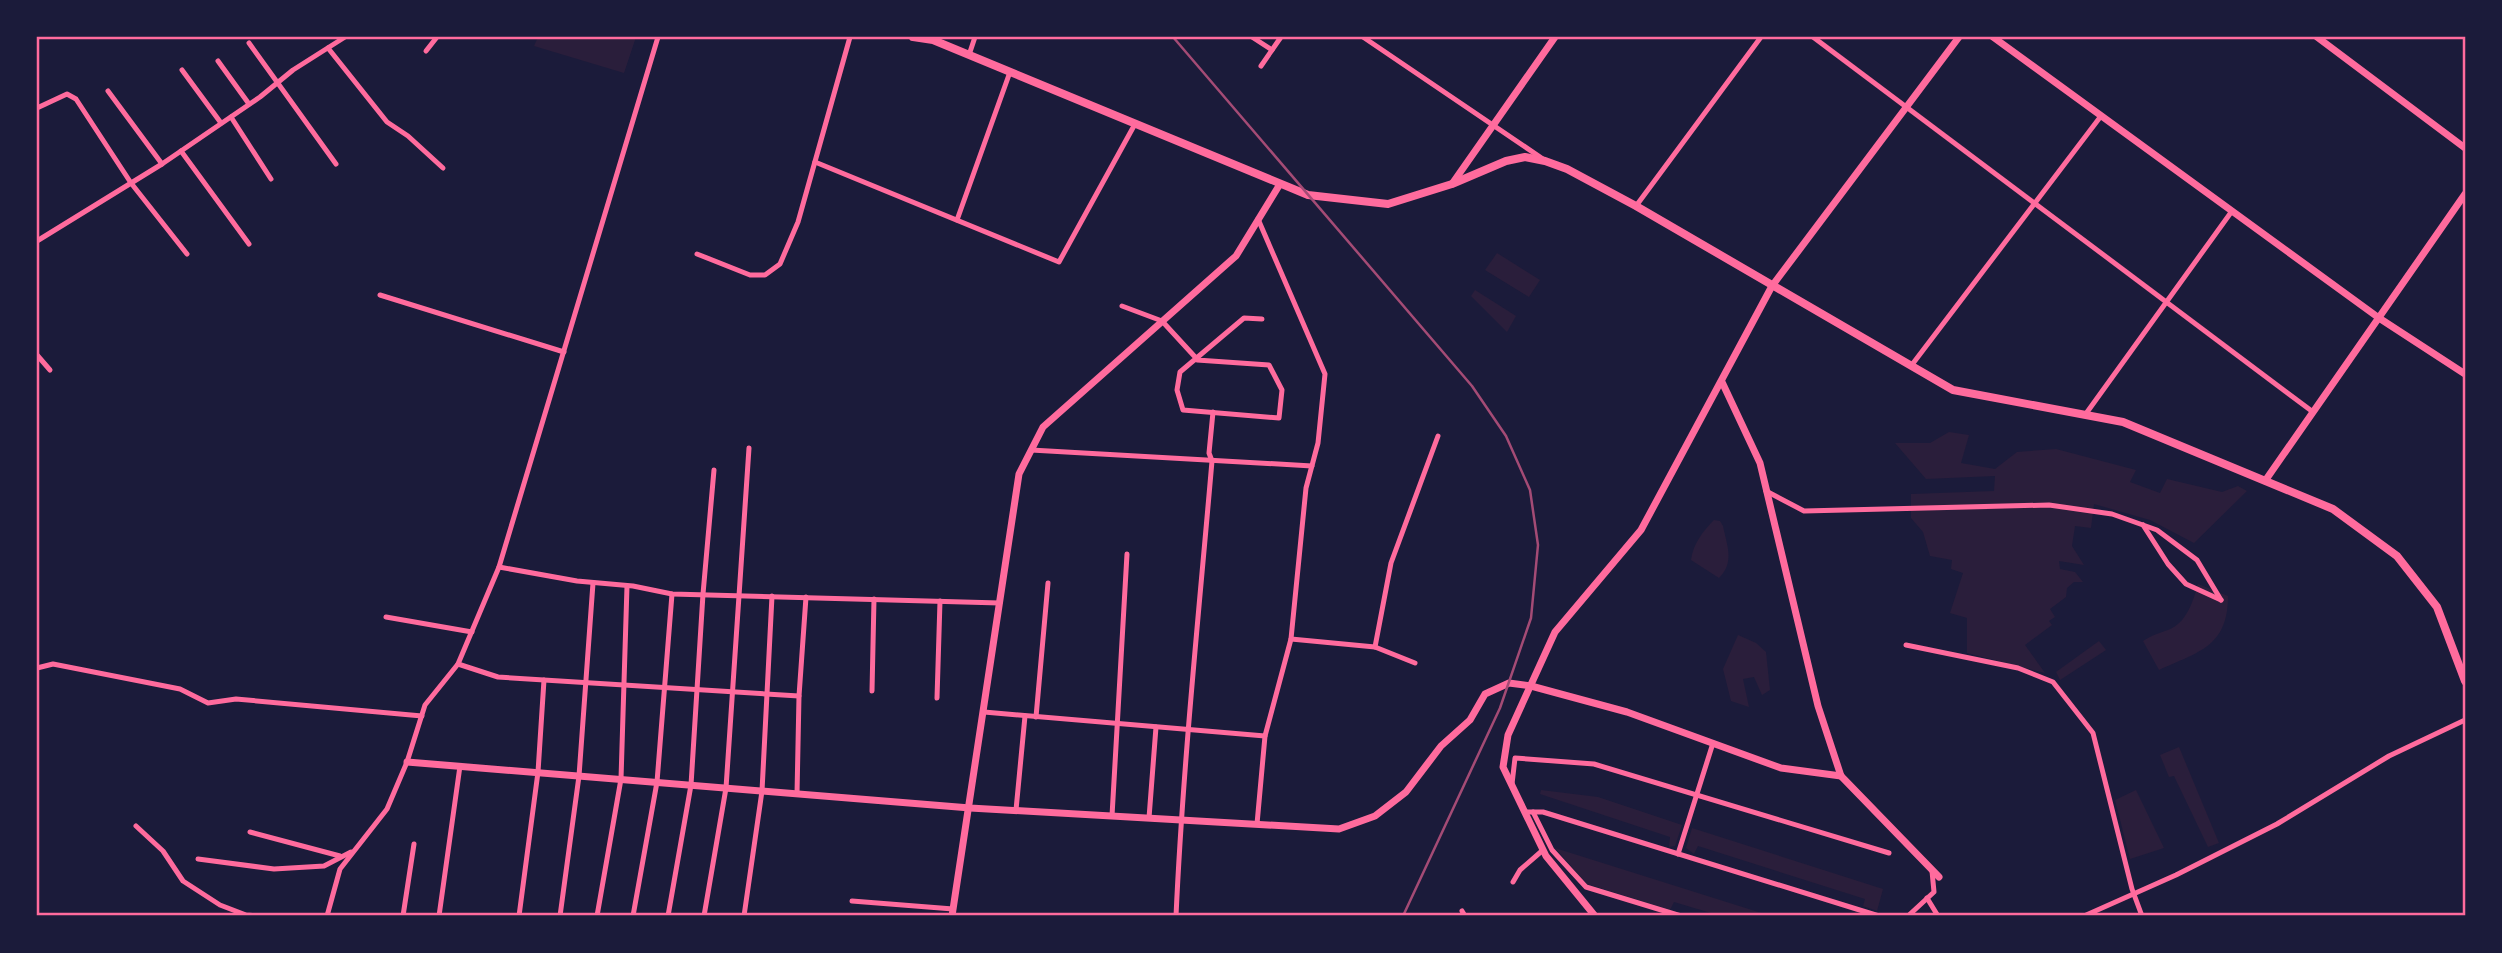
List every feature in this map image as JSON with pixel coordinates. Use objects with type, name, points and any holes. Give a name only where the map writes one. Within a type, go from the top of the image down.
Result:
[{"type":"main road","points":[[913,37],[933,40],[1308,195],[1388,204],[1452,184],[1506,161],[1525,157],[1567,169],[1636,206],[1953,390],[2123,422],[2333,509],[2398,556],[2437,607],[2465,681]]},
{"type":"street","points":[[37,241],[162,164],[345,37]]},
{"type":"street","points":[[426,51],[437,37]]},
{"type":"street","points":[[327,916],[340,869],[387,809],[407,762],[425,705],[458,664],[499,567],[658,37]]},
{"type":"street","points":[[697,254],[750,275],[765,275],[780,264],[798,222],[850,37]]},
{"type":"street","points":[[969,55],[975,37]]},
{"type":"street","points":[[1252,37],[1272,50]]},
{"type":"street","points":[[1261,66],[1282,37]]},
{"type":"street","points":[[1363,37],[1545,161]]},
{"type":"street","points":[[1376,45],[1382,37]]},
{"type":"street","points":[[1452,184],[1555,37]]},
{"type":"street","points":[[1636,206],[1761,37]]},
{"type":"street","points":[[1812,37],[2313,412]]},
{"type":"street","points":[[1681,916],[1586,887],[1552,850],[1503,767],[1508,735],[1555,632],[1640,530],[1772,286],[1959,37]]},
{"type":"street","points":[[1993,37],[2379,318],[2465,374]]},
{"type":"street","points":[[2317,37],[2465,148]]},
{"type":"street","points":[[249,43],[335,164]]},
{"type":"street","points":[[328,48],[387,122],[408,136],[443,168]]},
{"type":"street","points":[[218,61],[249,104]]},
{"type":"street","points":[[181,70],[221,124]]},
{"type":"street","points":[[957,220],[1010,72]]},
{"type":"street","points":[[108,91],[162,164]]},
{"type":"street","points":[[37,108],[66,94],[76,99],[131,183],[187,254]]},
{"type":"street","points":[[1911,366],[2101,116]]},
{"type":"street","points":[[231,117],[271,178]]},
{"type":"street","points":[[815,162],[1059,262],[1135,124]]},
{"type":"street","points":[[181,151],[249,244]]},
{"type":"street","points":[[852,901],[952,913],[1019,474],[1043,427],[1236,256],[1280,184]]},
{"type":"street","points":[[2265,481],[2465,194]]},
{"type":"street","points":[[2085,415],[2232,211]]},
{"type":"street","points":[[1257,824],[1265,736],[1291,639],[1306,488],[1318,443],[1325,374],[1258,219]]},
{"type":"street","points":[[380,295],[564,352]]},
{"type":"street","points":[[1122,306],[1162,321],[1196,358],[1197,360],[1269,365],[1282,390],[1279,418],[1183,410],[1177,390],[1180,372],[1196,358],[1244,318],[1262,320]]},
{"type":"street","points":[[37,355],[50,370]]},
{"type":"street","points":[[1721,382],[1760,463],[1818,706],[1841,776],[1938,877]]},
{"type":"street","points":[[1176,916],[1180,820],[1212,460],[1209,453],[1213,412]]},
{"type":"street","points":[[1375,647],[1391,563],[1438,436]]},
{"type":"street","points":[[704,916],[726,788],[749,448]]},
{"type":"street","points":[[1031,450],[1312,466]]},
{"type":"street","points":[[668,916],[691,785],[714,470]]},
{"type":"street","points":[[1766,491],[1804,511],[2049,505],[2112,514],[2143,525],[2157,530],[2197,560],[2221,600],[2186,584],[2168,564],[2143,525]]},
{"type":"street","points":[[1112,816],[1127,555]]},
{"type":"street","points":[[499,567],[672,594],[1000,603]]},
{"type":"street","points":[[560,916],[579,776],[593,583]]},
{"type":"street","points":[[1036,717],[1048,583]]},
{"type":"street","points":[[597,916],[621,779],[627,586]]},
{"type":"street","points":[[633,916],[657,782],[672,594]]},
{"type":"street","points":[[744,916],[762,791],[772,596]]},
{"type":"street","points":[[797,793],[799,696],[806,597]]},
{"type":"street","points":[[872,691],[874,599]]},
{"type":"street","points":[[937,698],[940,601]]},
{"type":"street","points":[[386,617],[472,632]]},
{"type":"street","points":[[1291,639],[1375,647],[1415,663]]},
{"type":"street","points":[[1906,645],[2018,668],[2053,682],[2093,733],[2142,916]]},
{"type":"street","points":[[37,668],[53,664],[180,689],[208,703],[236,699],[422,716]]},
{"type":"street","points":[[458,664],[498,677],[799,696]]},
{"type":"street","points":[[519,916],[538,772],[544,680]]},
{"type":"street","points":[[407,762],[970,808],[1339,829],[1375,816],[1406,792],[1441,746],[1470,720],[1485,694],[1509,683],[1531,686],[1627,712],[1782,768],[1841,776]]},
{"type":"street","points":[[984,712],[1265,736]]},
{"type":"street","points":[[1016,810],[1025,716]]},
{"type":"street","points":[[2084,916],[2277,824],[2389,756],[2465,720]]},
{"type":"street","points":[[1149,818],[1156,727]]},
{"type":"street","points":[[1678,854],[1713,743]]},
{"type":"street","points":[[1512,784],[1515,758],[1594,764],[1889,853]]},
{"type":"street","points":[[439,916],[460,766]]},
{"type":"street","points":[[1529,812],[1543,850],[1595,916]]},
{"type":"street","points":[[1529,812],[1543,813],[1879,916]]},
{"type":"street","points":[[136,826],[163,850],[183,881],[220,905],[245,916],[261,916]]},
{"type":"street","points":[[250,832],[340,856]]},
{"type":"street","points":[[403,916],[414,844]]},
{"type":"street","points":[[1513,882],[1520,870],[1543,850]]},
{"type":"street","points":[[198,859],[274,869],[324,866],[354,851]]},
{"type":"street","points":[[1908,916],[1934,891],[1932,870]]},
{"type":"street","points":[[1927,898],[1938,916]]},
{"type":"shaded area","points":[[538,37],[636,37],[624,73],[534,46]]},
{"type":"shaded area","points":[[1497,253],[1540,280],[1529,297],[1485,270]]},
{"type":"shaded area","points":[[1475,290],[1516,316],[1507,332],[1471,296]]},
{"type":"shaded area","points":[[1949,432],[1969,435],[1961,463],[1995,469],[2017,452],[2056,449],[2136,470],[2130,482],[2160,493],[2167,479],[2222,492],[2238,486],[2247,491],[2194,543],[2150,520],[2094,504],[2091,528],[2075,526],[2072,546],[2084,565],[2059,561],[2060,569],[2075,572],[2083,582],[2074,582],[2067,588],[2066,597],[2050,609],[2055,617],[2049,621],[2052,625],[2025,645],[2045,673],[1967,653],[1967,618],[1950,613],[1963,573],[1951,569],[1952,560],[1930,556],[1923,532],[1911,518],[1911,494],[1994,491],[1995,476],[1926,479],[1895,443],[1930,443]]},
{"type":"shaded area","points":[[1714,520],[1720,521],[1723,526],[1728,554],[1727,566],[1719,578],[1691,560],[1699,538]]},
{"type":"shaded area","points":[[2198,584],[2228,596],[2223,627],[2208,645],[2198,652],[2159,670],[2143,641],[2175,627],[2185,617]]},
{"type":"shaded area","points":[[1738,635],[1756,643],[1766,652],[1770,690],[1762,695],[1754,677],[1743,679],[1749,707],[1731,701],[1723,669]]},
{"type":"shaded area","points":[[2099,641],[2106,650],[2060,680],[2056,672]]},
{"type":"shaded area","points":[[2179,747],[2219,843],[2208,847],[2174,776],[2169,777],[2160,755]]},
{"type":"shaded area","points":[[1541,790],[1598,797],[1682,825],[1675,846],[1669,847],[1670,837],[1540,794]]},
{"type":"shaded area","points":[[2136,790],[2164,848],[2130,859],[2115,800]]},
{"type":"shaded area","points":[[1692,828],[1883,889],[1877,911],[1863,906],[1865,899],[1698,846],[1694,854],[1686,848]]},
{"type":"shaded area","points":[[1555,848],[1771,916],[1721,916],[1674,902],[1670,910],[1587,884]]},
{"type":"railway","points":[[1173,37],[1472,386],[1506,436],[1530,490],[1538,545],[1531,618],[1500,708],[1403,916]]}]
